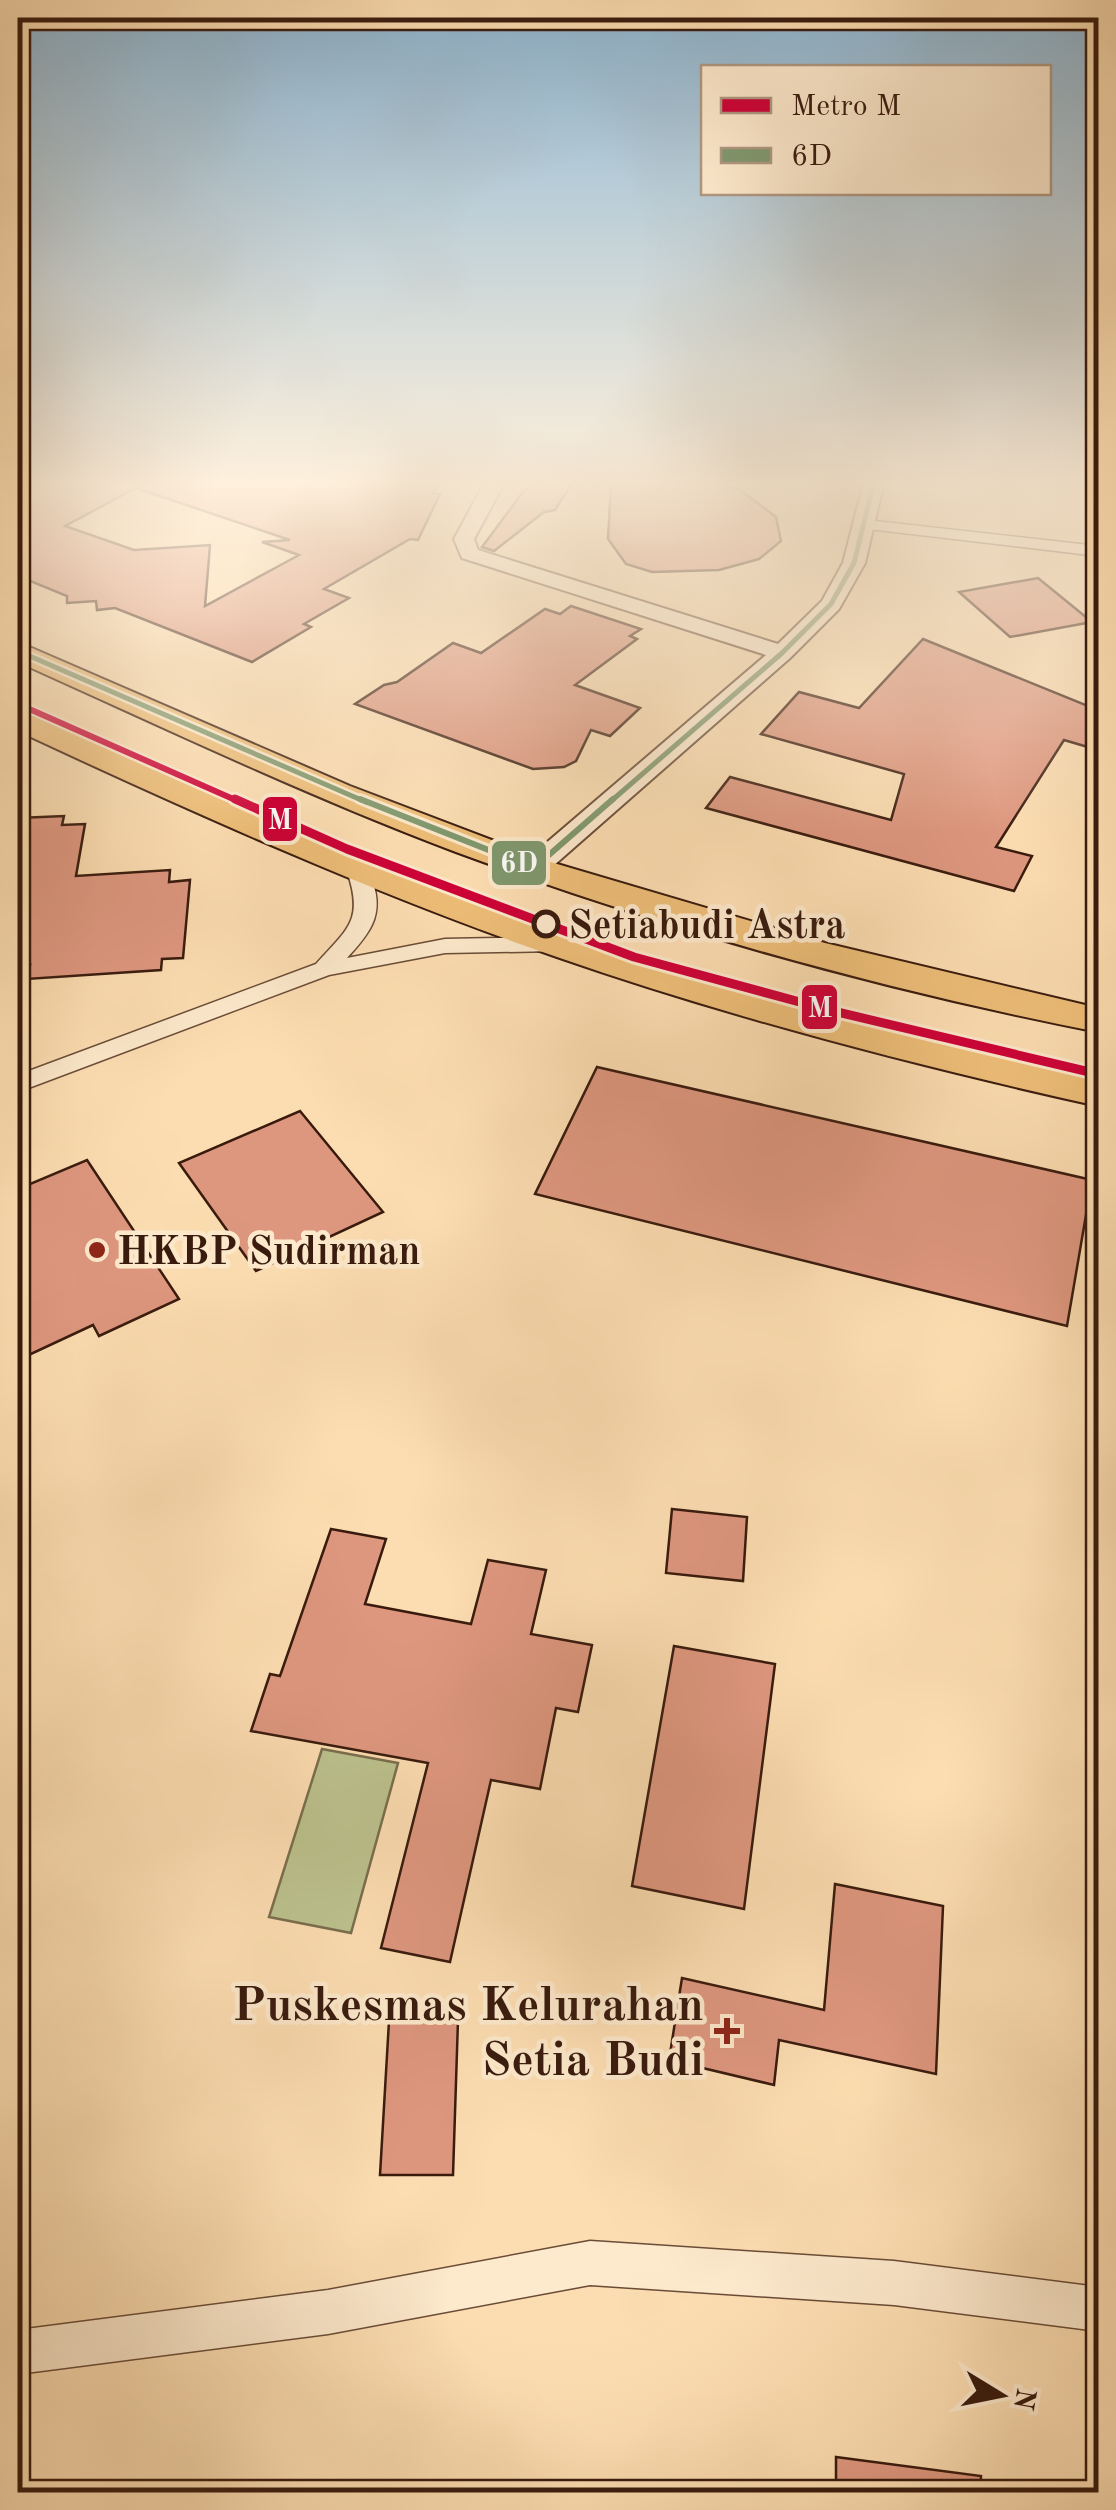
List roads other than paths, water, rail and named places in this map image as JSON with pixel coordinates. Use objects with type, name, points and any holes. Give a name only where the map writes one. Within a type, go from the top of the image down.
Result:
[{"type":"main road","points":[[18,651],[416,824],[534,868],[675,912],[914,978],[1098,1020]]},
{"type":"main road","points":[[18,718],[269,834],[358,871],[560,944],[797,1018],[1098,1092]]},
{"type":"street","points":[[612,599],[782,653]]},
{"type":"street","points":[[534,868],[782,653],[834,599]]},
{"type":"street","points":[[324,969],[364,928],[369,913],[368,896],[358,871]]},
{"type":"street","points":[[18,1084],[324,969],[445,946],[560,944]]},
{"type":"street","points":[[18,2352],[328,2312],[590,2263],[894,2283],[1098,2309]]},
{"type":"metro line","name":"M","points":[[18,704],[347,849],[634,957],[833,1011],[1098,1074]]},
{"type":"place","name":"Setiabudi Astra","points":[[546,924]]},
{"type":"place","name":"HKBP Sudirman","points":[[97,1250]]},
{"type":"place","name":"Puskesmas Kelurahan Setia Budi","points":[[727,2031]]}]
